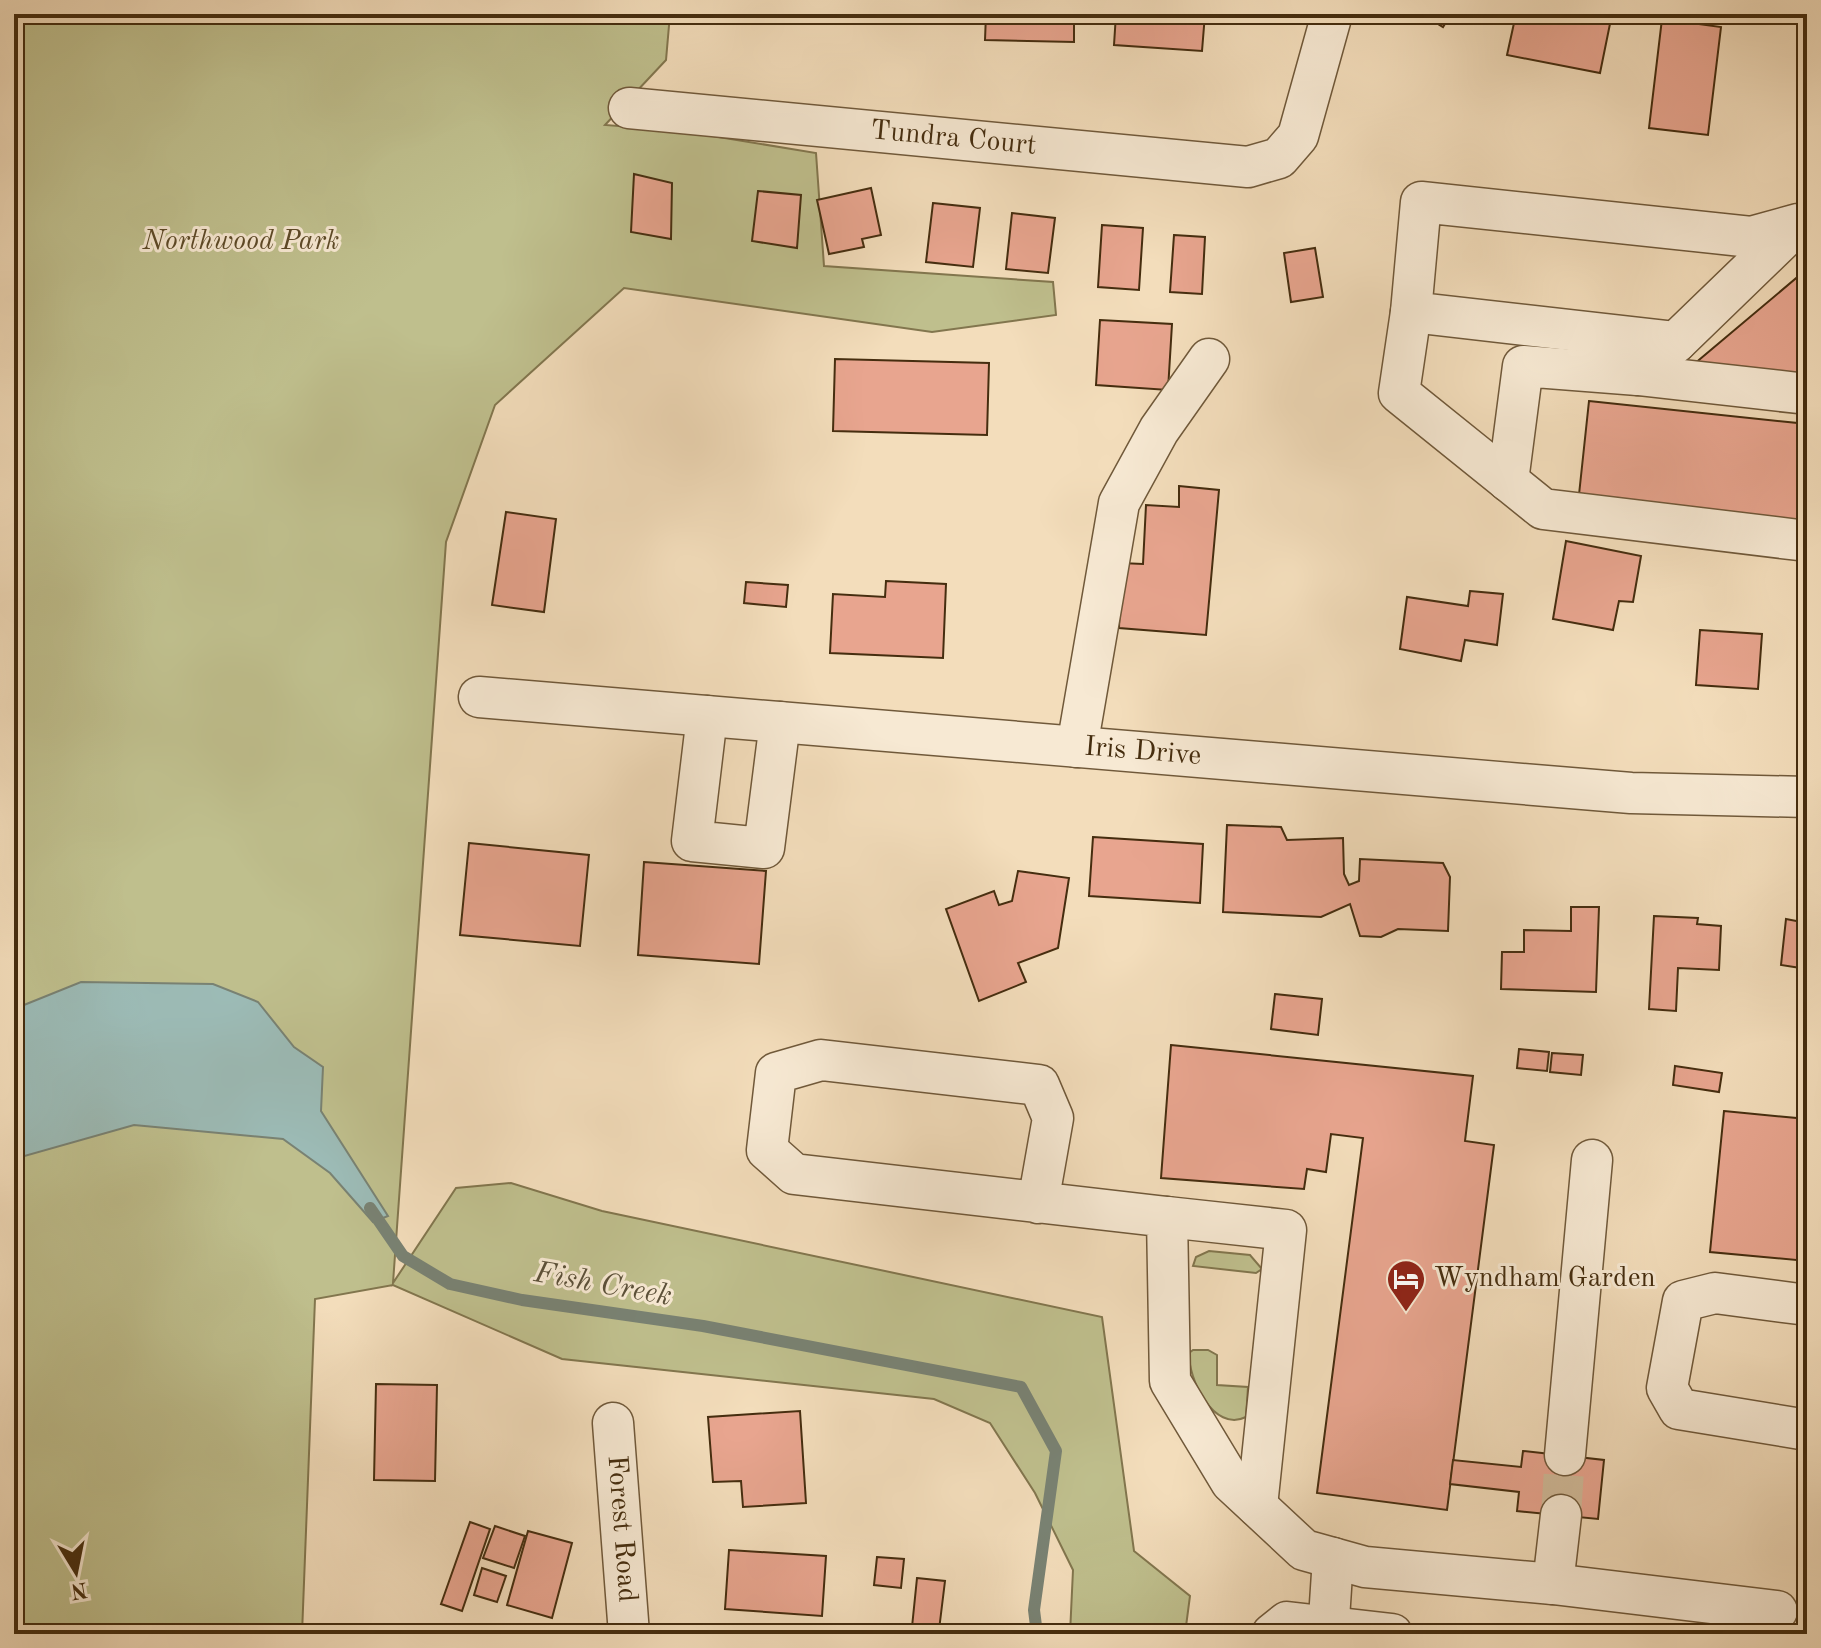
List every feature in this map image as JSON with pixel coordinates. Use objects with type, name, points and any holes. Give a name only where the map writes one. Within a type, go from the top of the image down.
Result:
[{"type":"street","name":"Tundra Court","points":[[629,108],[1248,167],[1279,158],[1298,136],[1332,14]]},
{"type":"street","points":[[1803,224],[1751,237],[1421,202],[1411,312],[1399,393],[1543,509],[1807,541]]},
{"type":"street","points":[[1638,375],[1803,224]]},
{"type":"street","points":[[1411,312],[1676,342]]},
{"type":"street","points":[[1077,747],[1119,503],[1159,430],[1209,359]]},
{"type":"street","points":[[1508,481],[1523,366],[1807,394]]},
{"type":"street","name":"Iris Drive","points":[[479,697],[1631,793],[1807,797]]},
{"type":"street","points":[[707,716],[692,841],[764,848],[780,722]]},
{"type":"street","points":[[1038,1203],[1053,1118],[1039,1085],[821,1060],[776,1073],[767,1150],[794,1174],[1038,1203],[1286,1230],[1257,1506]]},
{"type":"street","points":[[1565,1455],[1592,1160]]},
{"type":"street","points":[[1167,1217],[1170,1381],[1231,1482],[1304,1550],[1365,1567],[1553,1584],[1785,1621]]},
{"type":"street","points":[[1807,1305],[1715,1293],[1683,1301],[1667,1388],[1679,1409],[1807,1430]]},
{"type":"street","name":"Forest Road","points":[[613,1423],[629,1634]]},
{"type":"street","points":[[1553,1584],[1561,1515]]},
{"type":"street","points":[[1328,1630],[1333,1558]]},
{"type":"street","points":[[1272,1634],[1287,1622],[1328,1630],[1392,1634]]},
{"type":"green space","name":"Northwood Park","points":[[14,14],[670,14],[666,60],[605,125],[682,131],[816,153],[824,266],[1053,282],[1056,315],[932,332],[624,288],[495,405],[446,542],[393,1283],[456,1188],[511,1183],[602,1211],[1102,1317],[1134,1551],[1190,1596],[1185,1634],[1070,1634],[1073,1570],[1035,1493],[990,1423],[934,1399],[562,1359],[393,1285],[315,1299],[302,1634],[14,1634]]},
{"type":"green space","points":[[1209,1251],[1250,1255],[1262,1269],[1256,1273],[1193,1266],[1196,1257]]},
{"type":"green space","points":[[1208,1350],[1217,1355],[1217,1385],[1248,1387],[1246,1417],[1234,1420],[1223,1417],[1205,1400],[1190,1364],[1189,1353]]},
{"type":"water","points":[[81,982],[213,984],[258,1002],[294,1047],[323,1067],[321,1111],[388,1216],[373,1222],[330,1173],[283,1139],[134,1125],[14,1159],[14,1009]]},
{"type":"building","points":[[850,14],[936,14],[936,19],[883,16],[883,20],[850,19]]},
{"type":"building","points":[[986,14],[1074,14],[1074,42],[985,40]]},
{"type":"building","points":[[1116,14],[1205,14],[1202,51],[1114,45]]},
{"type":"building","points":[[1422,14],[1451,14],[1443,27]]},
{"type":"building","points":[[1516,14],[1612,14],[1600,73],[1507,55]]},
{"type":"building","points":[[1662,19],[1721,27],[1708,135],[1649,128]]},
{"type":"building","points":[[634,174],[672,183],[671,239],[631,232]]},
{"type":"building","points":[[871,188],[881,235],[862,239],[864,247],[829,254],[817,200]]},
{"type":"building","points":[[758,191],[801,195],[797,248],[752,241]]},
{"type":"building","points":[[933,203],[980,208],[973,267],[926,262]]},
{"type":"building","points":[[1012,213],[1055,218],[1048,273],[1006,269]]},
{"type":"building","points":[[1102,225],[1143,228],[1139,290],[1098,287]]},
{"type":"building","points":[[1174,235],[1205,237],[1202,294],[1170,292]]},
{"type":"building","points":[[1315,248],[1323,297],[1291,302],[1284,253]]},
{"type":"building","points":[[1807,269],[1807,383],[1687,370]]},
{"type":"building","points":[[1100,320],[1172,324],[1168,390],[1096,385]]},
{"type":"building","points":[[835,359],[989,363],[987,435],[833,431]]},
{"type":"building","points":[[1589,401],[1807,424],[1807,528],[1578,504]]},
{"type":"building","points":[[1179,486],[1219,490],[1206,635],[1119,628],[1121,563],[1143,564],[1146,505],[1179,507]]},
{"type":"building","points":[[506,512],[556,519],[544,612],[492,605]]},
{"type":"building","points":[[1566,541],[1641,556],[1633,602],[1619,601],[1613,630],[1553,619]]},
{"type":"building","points":[[886,581],[946,584],[943,658],[830,653],[833,594],[885,597]]},
{"type":"building","points":[[746,582],[788,585],[786,607],[744,603]]},
{"type":"building","points":[[1470,591],[1503,594],[1497,645],[1465,640],[1461,661],[1400,649],[1407,597],[1468,606]]},
{"type":"building","points":[[1700,630],[1762,634],[1758,689],[1696,685]]},
{"type":"building","points":[[1227,825],[1281,827],[1287,840],[1343,838],[1344,874],[1349,885],[1359,881],[1360,859],[1443,863],[1450,877],[1448,931],[1398,929],[1381,937],[1360,936],[1350,904],[1321,917],[1223,912]]},
{"type":"building","points":[[1093,837],[1203,844],[1200,903],[1089,896]]},
{"type":"building","points":[[469,843],[589,855],[580,946],[460,935]]},
{"type":"building","points":[[644,862],[766,871],[759,964],[638,955]]},
{"type":"building","points":[[1018,871],[1069,878],[1058,948],[1018,963],[1026,982],[979,1001],[946,909],[994,891],[999,905],[1012,901]]},
{"type":"building","points":[[1571,907],[1599,907],[1596,992],[1501,989],[1502,952],[1524,952],[1524,930],[1571,931]]},
{"type":"building","points":[[1654,916],[1698,918],[1697,924],[1721,926],[1719,970],[1678,968],[1676,1011],[1649,1009]]},
{"type":"building","points":[[1786,919],[1807,923],[1807,969],[1781,965]]},
{"type":"building","points":[[1275,994],[1322,999],[1318,1035],[1271,1029]]},
{"type":"building","name":"Wyndham Garden","points":[[1171,1045],[1473,1076],[1465,1141],[1494,1145],[1447,1510],[1317,1493],[1363,1138],[1331,1134],[1326,1172],[1307,1169],[1304,1189],[1161,1178]]},
{"type":"building","points":[[1519,1049],[1549,1052],[1547,1071],[1517,1068]]},
{"type":"building","points":[[1552,1053],[1583,1055],[1581,1075],[1550,1072]]},
{"type":"building","points":[[1675,1066],[1722,1073],[1719,1092],[1673,1085]]},
{"type":"building","points":[[1724,1111],[1807,1119],[1807,1261],[1710,1252]]},
{"type":"building","points":[[376,1384],[437,1385],[435,1481],[374,1480]]},
{"type":"building","points":[[800,1411],[806,1503],[743,1507],[741,1481],[713,1482],[708,1417]]},
{"type":"building","points":[[1523,1451],[1604,1460],[1598,1519],[1517,1511],[1519,1492],[1450,1484],[1453,1460],[1521,1467]]},
{"type":"building","points":[[470,1522],[490,1529],[462,1611],[441,1604]]},
{"type":"building","points":[[495,1526],[525,1536],[514,1568],[483,1558]]},
{"type":"building","points":[[528,1531],[572,1543],[552,1618],[507,1605]]},
{"type":"building","points":[[729,1550],[826,1556],[822,1616],[725,1609]]},
{"type":"building","points":[[877,1557],[904,1559],[901,1588],[874,1585]]},
{"type":"building","points":[[482,1568],[506,1576],[497,1602],[474,1595]]},
{"type":"building","points":[[917,1578],[945,1581],[939,1630],[912,1627]]},
{"type":"waterway","name":"Fish Creek","points":[[370,1208],[403,1256],[450,1284],[522,1300],[703,1326],[1021,1387],[1056,1451],[1034,1610],[1037,1634]]},
{"type":"tunnel","points":[[1561,1515],[1565,1455]]},
{"type":"place","name":"Wyndham Garden","points":[[1406,1313]]}]
